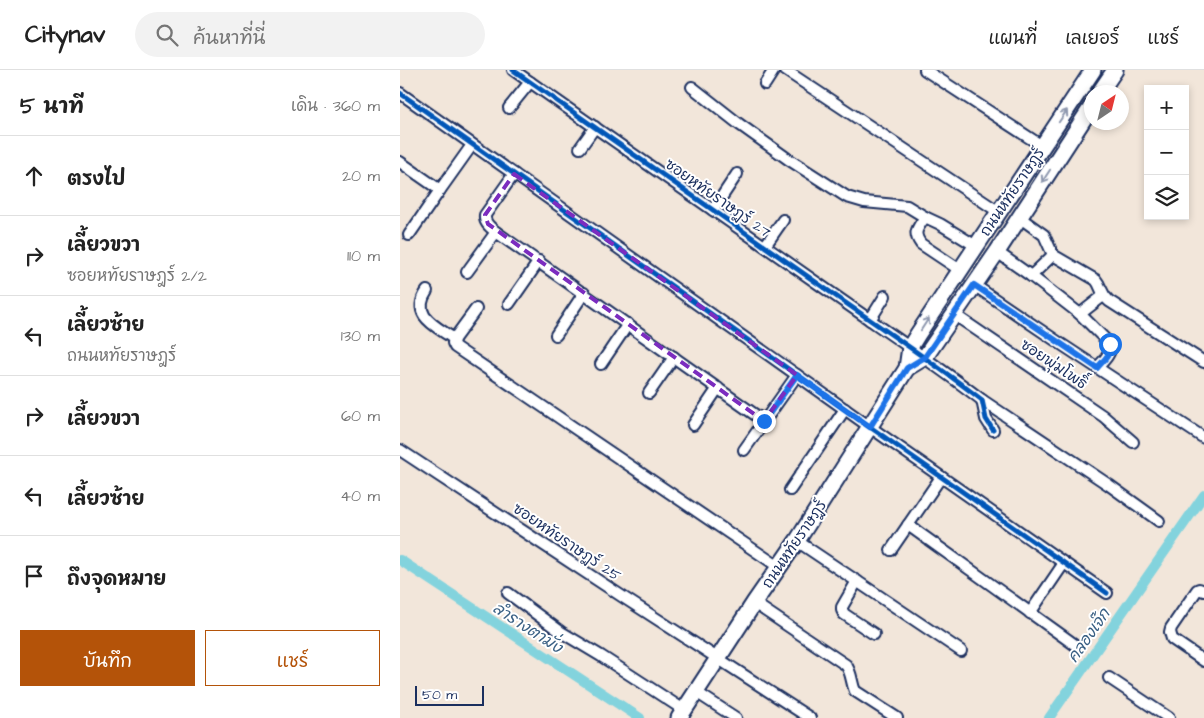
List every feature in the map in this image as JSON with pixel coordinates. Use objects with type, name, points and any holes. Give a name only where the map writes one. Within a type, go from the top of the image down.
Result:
[{"type":"main road","name":"ถนนหทัยราษฎร์","points":[[682,714],[797,541],[907,368],[910,347],[1093,70]]},
{"type":"main road","points":[[1105,85],[1115,70]]},
{"type":"main road","name":"ถนนหทัยราษฎร์","points":[[907,368],[925,357],[955,315],[1084,118]]},
{"type":"street","name":"ซอยหทัยราษฎร์ 27","points":[[513,70],[925,357],[982,400],[1109,485],[1159,521]]},
{"type":"street","points":[[765,84],[774,70]]},
{"type":"street","points":[[784,70],[999,212]]},
{"type":"street","points":[[926,70],[1042,146]]},
{"type":"street","points":[[509,108],[530,82]]},
{"type":"street","points":[[692,86],[739,124],[847,198],[864,202],[906,206],[976,246]]},
{"type":"street","points":[[400,93],[1107,593]]},
{"type":"street","points":[[580,148],[595,128]]},
{"type":"street","points":[[409,235],[472,145]]},
{"type":"street","points":[[400,162],[440,190]]},
{"type":"street","points":[[514,174],[485,215],[485,222],[496,232],[764,421]]},
{"type":"street","points":[[713,210],[737,174]]},
{"type":"street","points":[[925,217],[916,231],[917,239],[921,244],[960,270]]},
{"type":"street","points":[[1019,217],[1044,235],[1053,255],[1096,280],[1103,296],[1204,362]]},
{"type":"street","points":[[765,246],[783,220]]},
{"type":"street","points":[[466,272],[496,232]]},
{"type":"street","points":[[996,252],[1080,314],[1110,344],[1110,354],[1097,368]]},
{"type":"street","points":[[1031,276],[1053,255]]},
{"type":"street","points":[[510,304],[539,261]]},
{"type":"street","points":[[974,285],[1204,438]]},
{"type":"street","points":[[427,291],[422,298],[421,309],[425,318],[454,339]]},
{"type":"street","points":[[556,335],[584,293]]},
{"type":"street","points":[[870,320],[884,296]]},
{"type":"street","points":[[1080,314],[1103,296]]},
{"type":"street","points":[[476,309],[454,339],[455,347],[779,567]]},
{"type":"street","name":"ซอยพุ่มโพธิ์","points":[[955,315],[1103,416],[1133,442]]},
{"type":"street","points":[[601,364],[628,324]]},
{"type":"street","points":[[649,394],[674,357]]},
{"type":"street","points":[[744,450],[797,375]]},
{"type":"street","points":[[693,425],[718,388]]},
{"type":"street","points":[[982,400],[986,419],[993,430]]},
{"type":"street","points":[[790,490],[845,409]]},
{"type":"street","name":"ซอยหทัยราษฎร์ 25","points":[[400,450],[626,600],[810,718]]},
{"type":"street","points":[[891,550],[940,476]]},
{"type":"street","points":[[908,525],[1078,647]]},
{"type":"street","points":[[797,541],[961,652]]},
{"type":"street","points":[[1030,613],[1064,563]]},
{"type":"street","points":[[857,581],[842,610],[844,614],[874,634]]},
{"type":"street","points":[[1204,591],[1197,590],[1170,632],[1172,639],[1204,661]]},
{"type":"street","points":[[508,594],[561,632],[601,656],[682,714]]},
{"type":"street","points":[[754,603],[846,665],[850,670],[855,691],[896,718]]},
{"type":"street","points":[[1109,678],[1170,718]]},
{"type":"street","points":[[696,692],[736,718]]},
{"type":"highlighted area","points":[[514,174],[797,375],[764,421],[488,224],[485,215]]},
{"type":"waterway","name":"คลองเจ๊ก","points":[[1049,718],[1204,495]]},
{"type":"waterway","name":"ลำรางตามั่ง","points":[[400,560],[640,718]]},
{"type":"cycle path","points":[[513,70],[982,400],[986,419],[993,430]]},
{"type":"cycle path","points":[[400,93],[1107,593]]},
{"type":"route","points":[[764,421],[797,375],[870,427],[907,368],[925,357],[974,285],[1097,368],[1110,354],[1110,344]]}]
